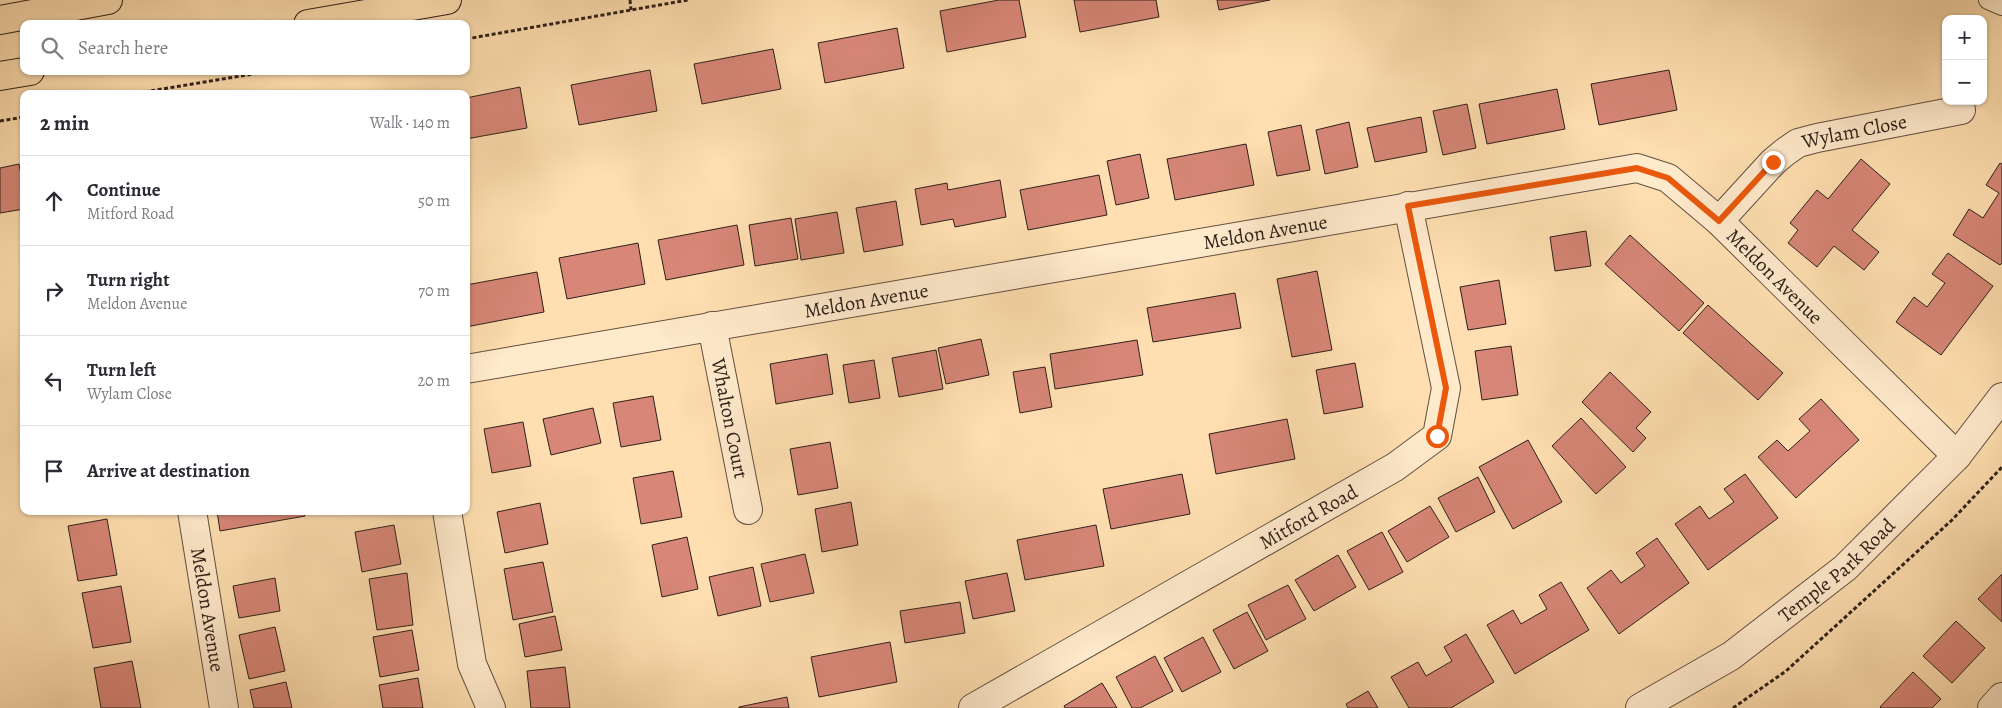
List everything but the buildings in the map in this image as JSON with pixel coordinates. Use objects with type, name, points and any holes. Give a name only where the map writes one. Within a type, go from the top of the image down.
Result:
[{"type":"main road","points":[[0,20],[108,0]]},
{"type":"main road","points":[[331,20],[447,0]]},
{"type":"main road","points":[[0,76],[20,73]]},
{"type":"street","name":"Wylam Close","points":[[1719,221],[1773,162],[1798,143],[1961,110]]},
{"type":"street","name":"Meldon Avenue","points":[[470,367],[1637,168],[1668,178],[1719,221],[1957,456]]},
{"type":"street","name":"Mitford Road","points":[[985,705],[1395,468],[1437,436],[1446,388],[1408,206]]},
{"type":"street","name":"Whalton Court","points":[[712,326],[748,510]]},
{"type":"street","name":"Temple Park Road","points":[[1640,708],[1731,656],[1845,568],[1957,456],[2002,396]]},
{"type":"street","name":"Meldon Avenue","points":[[193,515],[224,708]]},
{"type":"street","points":[[448,515],[472,664],[491,708]]},
{"type":"street","points":[[1992,708],[2002,697]]},
{"type":"lane","points":[[1988,0],[2002,6]]},
{"type":"path","points":[[630,0],[631,10]]},
{"type":"path","points":[[470,38],[688,0]]},
{"type":"path","points":[[156,90],[247,75]]},
{"type":"path","points":[[0,121],[20,117]]},
{"type":"path","points":[[1733,708],[1786,671],[1952,520],[2002,467]]},
{"type":"route","points":[[1437,436],[1446,388],[1408,206],[1637,168],[1668,178],[1719,221],[1773,162]]}]
